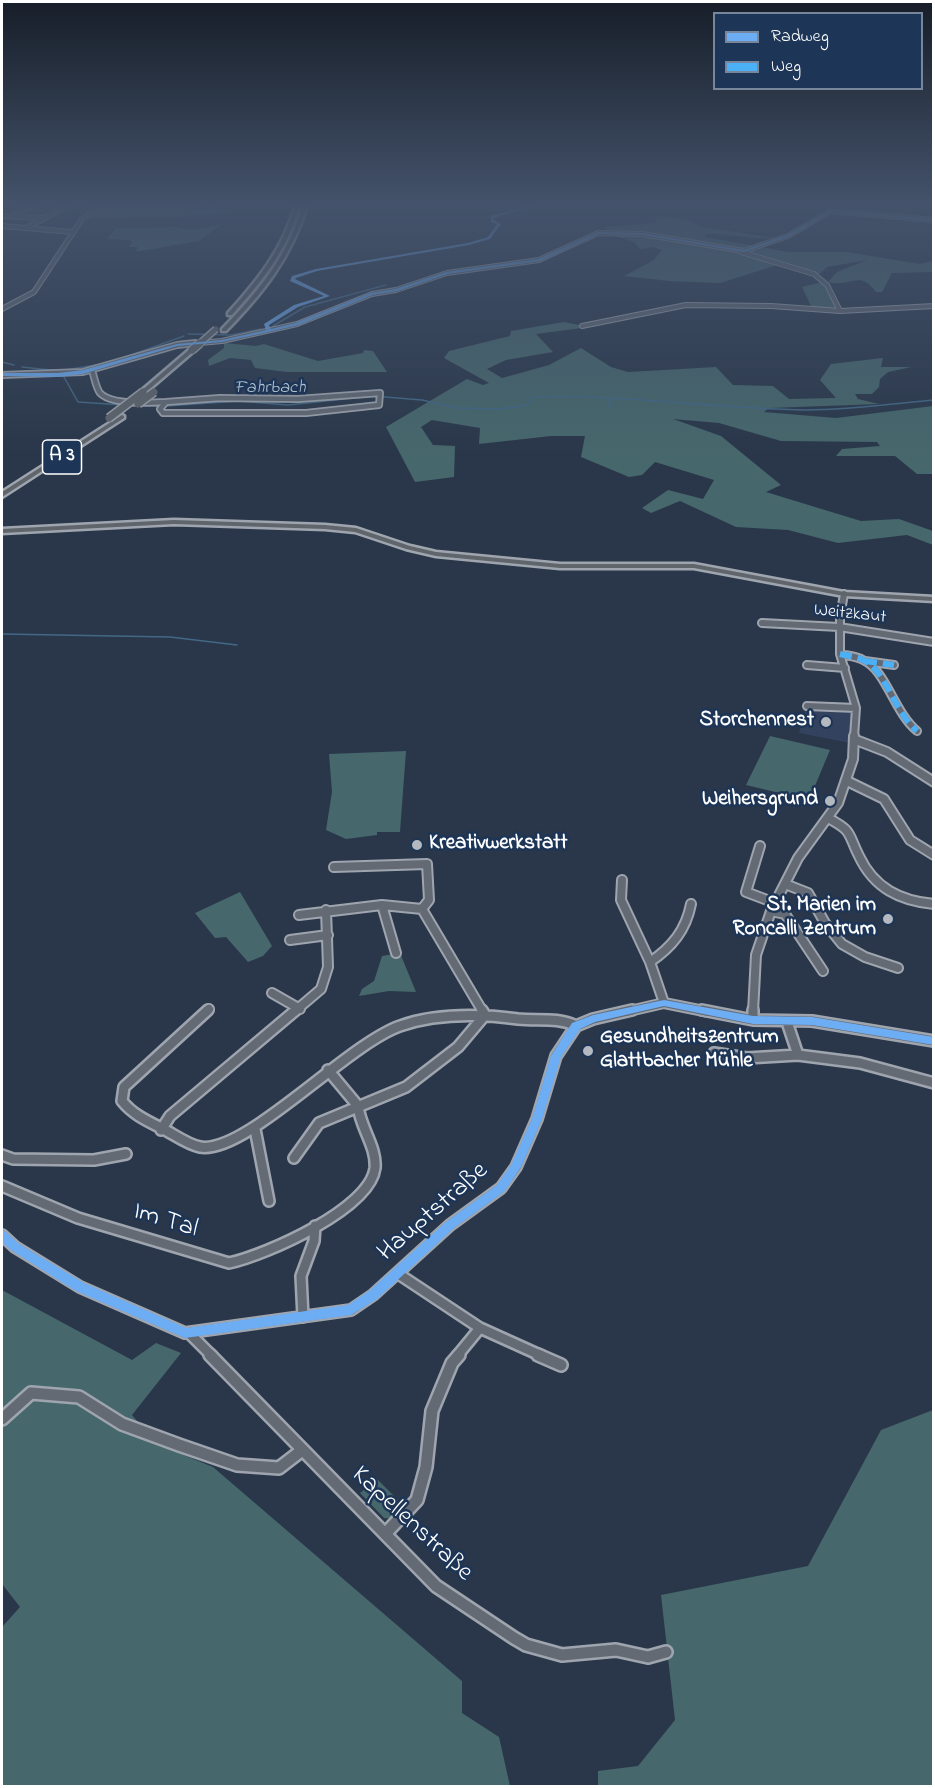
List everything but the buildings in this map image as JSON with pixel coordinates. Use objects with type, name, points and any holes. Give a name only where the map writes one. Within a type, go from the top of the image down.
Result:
[{"type":"highway","name":"A 3","points":[[2,487],[109,418],[143,392],[216,329],[252,289]]},
{"type":"highway","name":"A 3","points":[[2,495],[122,417],[154,392],[224,330],[262,289]]},
{"type":"main road","points":[[2,531],[174,522],[325,527],[362,532],[408,548],[436,554],[560,566],[694,566],[843,594],[933,599]]},
{"type":"street","points":[[2,309],[36,289]]},
{"type":"street","points":[[2,375],[58,375],[92,370],[177,345],[222,341],[297,324],[372,294],[396,289]]},
{"type":"street","points":[[829,289],[840,311]]},
{"type":"street","points":[[582,326],[686,305],[771,306],[840,311],[933,306]]},
{"type":"street","points":[[92,370],[99,392],[105,396],[140,404],[165,402],[220,398],[298,399],[380,393],[381,397],[378,406],[306,413],[163,412],[160,409],[165,402]]},
{"type":"street","points":[[753,1020],[756,955],[771,911],[798,858],[838,803],[847,781],[856,740],[856,708],[840,654],[839,627],[843,594]]},
{"type":"street","name":"Weitzkaut","points":[[762,623],[839,627],[933,642]]},
{"type":"street","points":[[840,654],[894,665]]},
{"type":"street","points":[[866,661],[879,674],[901,718],[917,731]]},
{"type":"street","points":[[807,665],[845,668]]},
{"type":"street","points":[[807,706],[856,708]]},
{"type":"street","points":[[856,740],[885,749],[915,772],[933,782]]},
{"type":"street","points":[[847,781],[866,788],[887,802],[902,832],[913,844],[933,855]]},
{"type":"street","points":[[828,818],[850,833],[859,857],[873,880],[891,896],[913,903],[933,904]]},
{"type":"street","points":[[760,846],[746,892],[775,903]]},
{"type":"street","points":[[334,867],[427,864],[429,900],[422,909]]},
{"type":"street","points":[[622,880],[621,900],[650,962],[664,1003]]},
{"type":"street","points":[[785,884],[808,893],[821,920],[843,947],[865,959],[898,968]]},
{"type":"street","points":[[650,962],[663,954],[682,932],[689,918],[691,904]]},
{"type":"street","points":[[299,915],[382,905],[422,909]]},
{"type":"street","points":[[382,905],[396,952]]},
{"type":"street","points":[[422,909],[485,1015]]},
{"type":"street","points":[[161,1130],[170,1116],[321,989],[328,967],[326,910]]},
{"type":"street","points":[[771,911],[785,914],[823,971]]},
{"type":"street","points":[[290,940],[327,935]]},
{"type":"street","points":[[272,993],[300,1009]]},
{"type":"street","points":[[209,1009],[124,1087],[122,1101],[131,1113],[161,1130],[200,1147],[222,1146],[255,1129],[328,1070],[369,1042],[400,1026],[436,1019],[485,1015],[534,1021],[564,1020],[576,1026],[664,1003],[753,1020],[835,1024],[933,1041]]},
{"type":"street","points":[[294,1158],[319,1123],[406,1087],[458,1047],[485,1015]]},
{"type":"street","points":[[787,1022],[798,1055]]},
{"type":"street","name":"Hauptstraße","points":[[2,1235],[15,1247],[80,1287],[189,1334],[351,1310],[373,1295],[450,1225],[501,1188],[516,1167],[537,1119],[556,1056],[576,1026]]},
{"type":"street","points":[[714,1053],[747,1058],[798,1055],[860,1063],[933,1083]]},
{"type":"street","points":[[328,1070],[358,1106]]},
{"type":"street","name":"Im Tal","points":[[2,1186],[78,1218],[229,1263],[273,1253],[367,1189],[377,1174],[376,1159],[358,1119],[358,1106]]},
{"type":"street","points":[[255,1129],[269,1201]]},
{"type":"street","points":[[2,1155],[13,1159],[94,1160],[126,1154]]},
{"type":"street","points":[[303,1317],[301,1275],[314,1241],[315,1226]]},
{"type":"street","points":[[398,1273],[480,1328],[561,1365]]},
{"type":"street","points":[[385,1534],[417,1500],[426,1467],[432,1411],[452,1363],[480,1328]]},
{"type":"street","name":"Kapellenstraße","points":[[189,1334],[301,1451],[436,1586],[526,1645],[562,1655],[616,1650],[648,1657],[666,1652]]},
{"type":"street","points":[[2,1419],[31,1393],[79,1396],[122,1424],[237,1465],[279,1468],[301,1451]]},
{"type":"shaded area","name":"Storchennest","points":[[806,709],[851,711],[850,743],[799,733]]},
{"type":"green space","points":[[803,289],[826,289],[837,310],[812,308]]},
{"type":"green space","points":[[564,322],[589,327],[536,334],[553,352],[506,360],[487,369],[502,378],[549,365],[581,348],[611,367],[628,372],[716,367],[733,385],[773,386],[789,399],[836,398],[820,380],[831,364],[883,358],[881,367],[911,367],[888,372],[880,379],[879,387],[872,394],[855,394],[858,399],[879,404],[769,408],[764,412],[836,418],[933,406],[933,474],[917,474],[895,456],[836,456],[842,449],[880,446],[877,442],[781,441],[719,423],[673,419],[721,436],[781,485],[766,492],[861,521],[899,519],[933,531],[933,545],[907,535],[838,543],[788,530],[736,527],[680,501],[651,513],[642,508],[668,490],[703,499],[714,480],[655,462],[642,475],[629,477],[581,457],[585,436],[551,436],[479,444],[480,428],[432,420],[421,427],[433,445],[455,446],[454,477],[415,482],[386,427],[467,379],[483,385],[489,383],[444,358],[449,351],[510,336],[511,331]]},
{"type":"green space","points":[[224,343],[256,346],[264,344],[318,361],[363,353],[364,350],[373,351],[387,372],[287,372],[255,368],[251,360],[230,358],[209,366],[208,360],[224,348]]},
{"type":"green space","points":[[770,736],[830,750],[809,800],[746,785]]},
{"type":"green space","points":[[406,751],[400,832],[377,832],[377,835],[346,839],[326,830],[332,792],[329,754]]},
{"type":"green space","points":[[240,892],[272,946],[263,956],[248,962],[226,937],[215,938],[195,913]]},
{"type":"green space","points":[[400,953],[416,992],[389,991],[359,996],[362,989],[374,981],[382,956]]},
{"type":"green space","points":[[2,1290],[132,1360],[156,1343],[181,1353],[132,1415],[157,1444],[213,1467],[462,1681],[462,1713],[499,1737],[510,1786],[2,1786],[2,1627],[20,1607],[2,1584]]},
{"type":"green space","points":[[933,1410],[933,1786],[598,1786],[598,1771],[638,1766],[675,1720],[661,1595],[808,1566],[881,1430]]},
{"type":"green space","points":[[377,1479],[405,1507],[393,1519],[384,1518],[360,1493]]},
{"type":"waterway","points":[[273,326],[305,307],[370,289]]},
{"type":"waterway","points":[[188,334],[231,335],[261,329]]},
{"type":"waterway","points":[[117,360],[184,336]]},
{"type":"waterway","points":[[2,362],[14,365]]},
{"type":"waterway","points":[[22,367],[59,371],[108,363]]},
{"type":"waterway","name":"Fahrbach","points":[[64,377],[78,402],[123,405]]},
{"type":"waterway","points":[[167,406],[238,401],[288,405],[373,396],[422,400],[457,408],[500,409],[528,405],[532,397],[608,398]]},
{"type":"waterway","points":[[608,398],[806,410],[934,400]]},
{"type":"waterway","points":[[608,398],[612,409]]},
{"type":"waterway","name":"Fahrbach","points":[[146,406],[160,406]]},
{"type":"waterway","points":[[2,634],[170,637],[237,645]]},
{"type":"marked path","points":[[840,654],[864,660],[872,665],[879,673],[900,713],[917,731]]},
{"type":"marked path","points":[[865,661],[894,665]]},
{"type":"cycle path","points":[[269,331],[266,325],[296,306],[328,296],[313,289]]},
{"type":"cycle path","points":[[2,375],[58,375],[83,372],[177,345],[222,341],[297,324],[372,294],[398,289]]},
{"type":"cycle path","points":[[2,1235],[15,1247],[80,1287],[185,1333],[351,1310],[373,1295],[450,1225],[501,1188],[516,1167],[537,1119],[556,1056],[576,1026],[593,1019],[664,1003],[753,1020],[812,1021],[934,1041]]},
{"type":"place","name":"Storchennest","points":[[826,722]]},
{"type":"place","name":"Weihersgrund","points":[[830,801]]},
{"type":"place","name":"Kreativwerkstatt","points":[[417,845]]},
{"type":"place","name":"St. Marien im Roncalli Zentrum","points":[[888,919]]},
{"type":"place","name":"Gesundheitszentrum Glattbacher Mühle","points":[[588,1051]]}]
